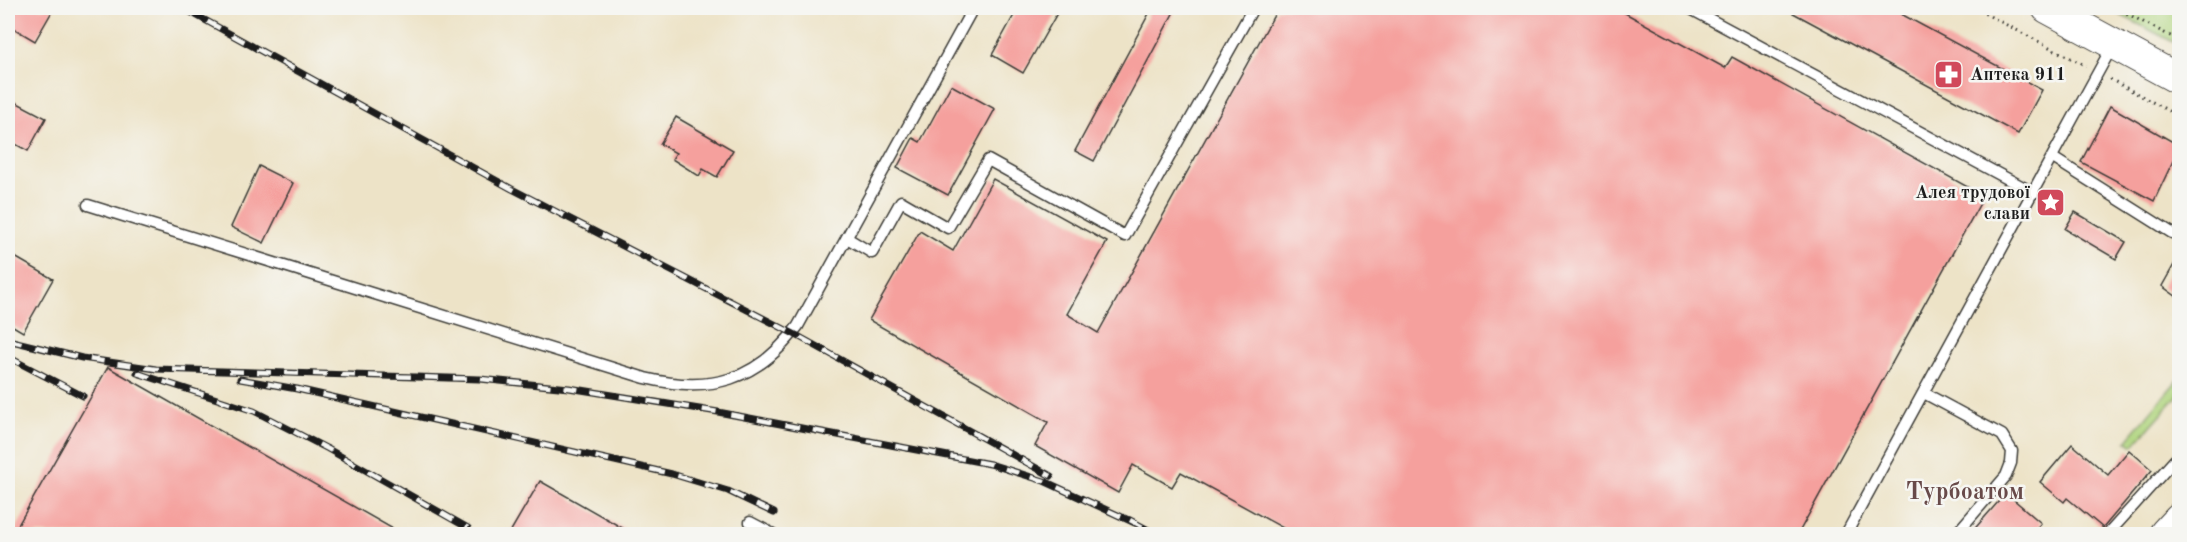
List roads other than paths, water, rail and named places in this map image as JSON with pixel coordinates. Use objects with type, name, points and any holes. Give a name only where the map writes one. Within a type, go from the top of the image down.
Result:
[{"type":"main road","points":[[2166,534],[2180,519]]},
{"type":"street","points":[[2047,8],[2180,80]]},
{"type":"lane","points":[[88,205],[634,375],[689,385],[729,380],[753,369],[777,352],[798,326],[973,8]]},
{"type":"lane","points":[[847,238],[872,253],[901,201],[948,228],[988,160],[1125,236],[1253,8]]},
{"type":"lane","points":[[1689,8],[2034,193]]},
{"type":"lane","points":[[1846,534],[2114,43]]},
{"type":"lane","points":[[2053,158],[2172,233]]},
{"type":"lane","points":[[1924,393],[2002,435],[2012,451],[2011,463],[2006,476],[1956,534]]},
{"type":"lane","points":[[2108,534],[2180,454]]},
{"type":"lane","points":[[750,522],[773,534]]},
{"type":"railway","points":[[183,8],[512,189],[796,335],[1051,476]]},
{"type":"railway","points":[[8,340],[82,358],[156,369],[480,379],[569,388],[718,412],[990,464],[1044,481],[1135,523]]},
{"type":"railway","points":[[8,357],[83,396]]},
{"type":"railway","points":[[137,373],[254,411],[328,449],[468,528]]},
{"type":"railway","points":[[240,379],[297,389],[672,474],[728,491],[774,513]]},
{"type":"railway","points":[[1130,520],[1156,534]]},
{"type":"place","name":"Аптека 911","points":[[1949,74]]},
{"type":"place","name":"Алея трудової слави","points":[[2051,202]]},
{"type":"district","name":"Турбоатом","points":[[1965,491]]}]
